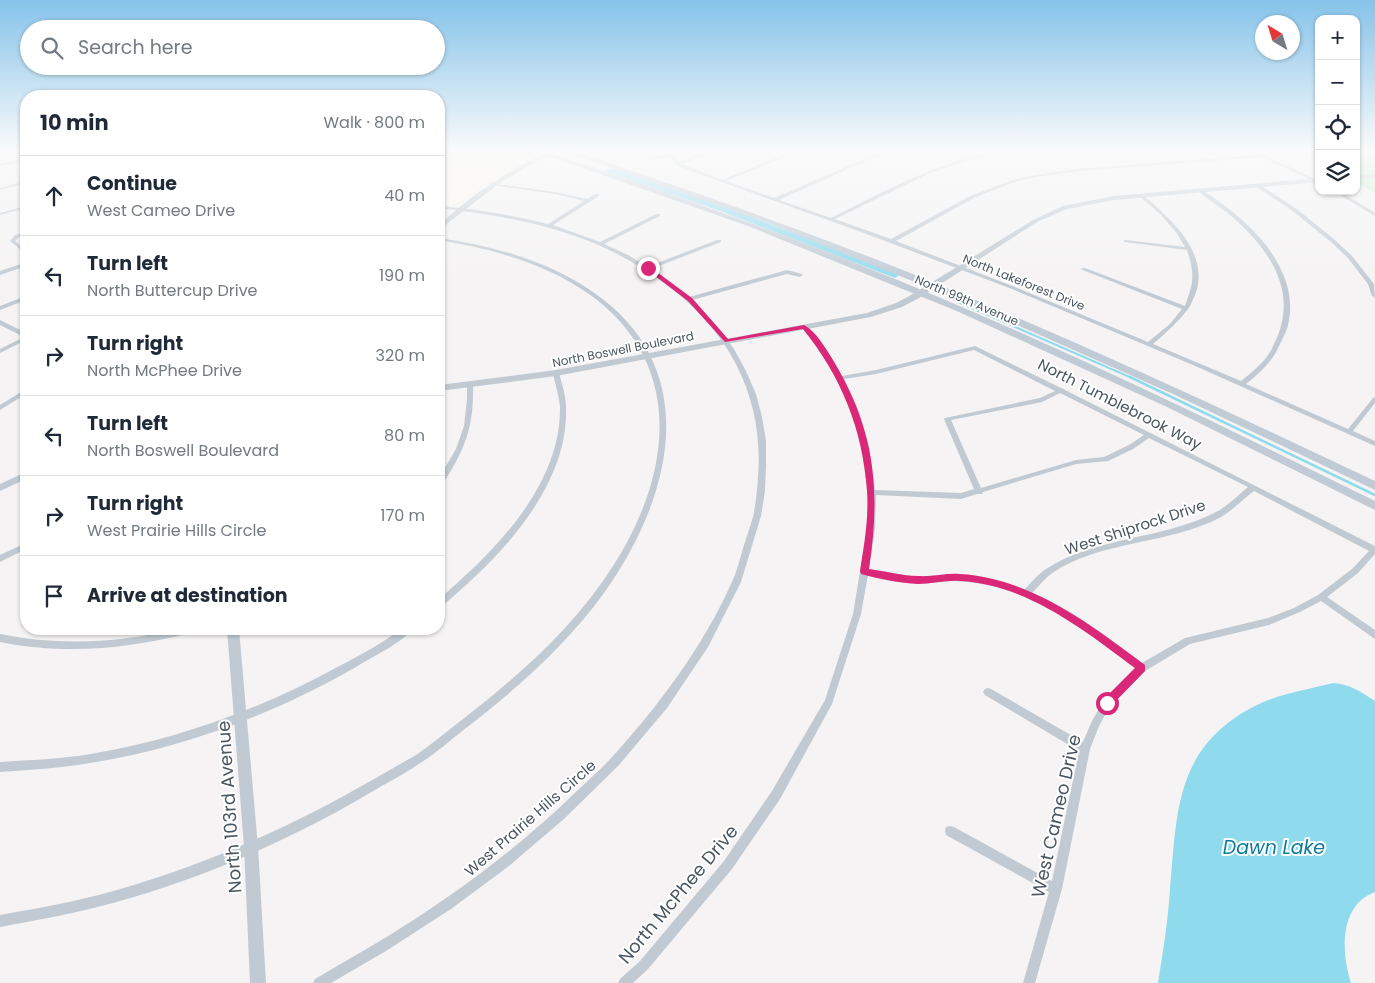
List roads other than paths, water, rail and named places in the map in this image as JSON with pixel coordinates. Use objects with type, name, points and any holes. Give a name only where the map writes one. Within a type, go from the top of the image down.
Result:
[{"type":"main road","name":"North 99th Avenue","points":[[674,196],[920,293],[1090,368],[1281,458],[1375,506]]},
{"type":"main road","name":"North 99th Avenue","points":[[699,196],[744,211],[934,285],[1099,356],[1375,486]]},
{"type":"street","points":[[445,222],[476,196]]},
{"type":"street","points":[[567,196],[588,201]]},
{"type":"street","points":[[549,226],[596,196]]},
{"type":"street","name":"North Lakeforest Drive","points":[[766,196],[962,268],[1242,384],[1375,444]]},
{"type":"street","points":[[776,199],[783,196]]},
{"type":"street","points":[[832,219],[879,196]]},
{"type":"street","points":[[892,241],[975,196]]},
{"type":"street","name":"North Boswell Boulevard","points":[[445,387],[556,373],[875,313],[898,305],[920,293],[1049,214],[1084,202],[1133,196]]},
{"type":"street","points":[[1141,196],[1180,231],[1190,249],[1195,265],[1196,281],[1194,292],[1186,308],[1172,327],[1148,344]]},
{"type":"street","points":[[1207,196],[1251,231],[1265,248],[1284,280],[1287,307],[1286,320],[1281,337],[1273,352],[1242,384]]},
{"type":"street","points":[[1274,196],[1296,210],[1350,257],[1371,284],[1375,296]]},
{"type":"street","points":[[1343,196],[1375,215]]},
{"type":"street","points":[[0,214],[20,208]]},
{"type":"street","name":"West Prairie Hills Circle","points":[[319,983],[390,942],[502,864],[575,801],[639,735],[671,694],[700,652],[720,616],[742,567],[752,537],[760,499],[763,473],[762,438],[753,392],[741,362],[727,341],[690,300],[648,268],[601,244],[549,226],[507,216],[445,208]]},
{"type":"street","points":[[601,244],[658,215]]},
{"type":"street","points":[[20,236],[12,241],[20,247]]},
{"type":"street","points":[[0,921],[79,905],[171,878],[251,847],[338,806],[422,756],[517,683],[579,620],[618,568],[648,510],[659,473],[665,430],[658,382],[647,356],[638,340],[608,306],[590,292],[564,277],[506,253],[445,240]]},
{"type":"street","points":[[648,268],[719,241]]},
{"type":"street","points":[[1125,241],[1190,249]]},
{"type":"street","points":[[0,273],[20,266]]},
{"type":"street","points":[[1083,269],[1186,308]]},
{"type":"street","points":[[690,300],[787,272],[800,274]]},
{"type":"street","points":[[0,308],[20,300]]},
{"type":"street","points":[[0,322],[20,334]]},
{"type":"street","name":"North McPhee Drive","points":[[624,983],[644,964],[728,865],[776,795],[829,701],[857,614],[871,529],[872,492],[865,447],[854,407],[840,378],[824,350],[804,327]]},
{"type":"street","points":[[0,351],[20,340]]},
{"type":"street","name":"North Tumblebrook Way","points":[[840,378],[876,372],[974,348],[1253,486],[1374,550]]},
{"type":"street","points":[[445,599],[487,561],[517,527],[548,475],[557,450],[563,416],[560,383],[556,373]]},
{"type":"street","points":[[445,474],[457,456],[468,425],[470,385]]},
{"type":"street","points":[[979,492],[947,419],[1042,400],[1062,390]]},
{"type":"street","points":[[0,408],[20,394]]},
{"type":"street","points":[[1349,432],[1375,398]]},
{"type":"street","points":[[872,492],[961,496],[1076,462],[1104,459],[1131,447],[1149,435]]},
{"type":"street","points":[[0,488],[20,478]]},
{"type":"street","name":"West Shiprock Drive","points":[[1026,593],[1050,570],[1081,556],[1181,529],[1218,515],[1253,486]]},
{"type":"street","points":[[0,560],[20,549]]},
{"type":"street","name":"West Cameo Drive","points":[[1029,983],[1056,889],[1085,748],[1107,703],[1142,668],[1188,641],[1269,621],[1321,598],[1355,571],[1374,550]]},
{"type":"street","points":[[864,571],[917,580],[960,578],[990,583],[1026,593],[1067,615],[1105,640],[1142,668]]},
{"type":"street","points":[[1321,598],[1375,634]]},
{"type":"street","points":[[0,638],[20,643],[51,646],[101,644],[163,635]]},
{"type":"street","name":"North 103rd Avenue","points":[[234,635],[242,718],[258,983]]},
{"type":"street","points":[[0,767],[79,761],[152,745],[242,718],[316,685],[392,642],[401,635]]},
{"type":"street","points":[[988,692],[1085,748]]},
{"type":"street","points":[[950,831],[1056,889]]},
{"type":"water","points":[[676,196],[696,196],[702,198],[901,274],[895,278]]},
{"type":"water","name":"Dawn Lake","points":[[1333,683],[1350,687],[1375,701],[1375,892],[1363,898],[1355,907],[1349,919],[1346,931],[1345,958],[1351,983],[1158,983],[1167,925],[1179,808],[1185,784],[1194,762],[1208,742],[1227,723],[1253,707],[1282,696]]},
{"type":"waterway","points":[[958,302],[1132,378]]},
{"type":"waterway","points":[[1130,377],[1375,495]]}]
